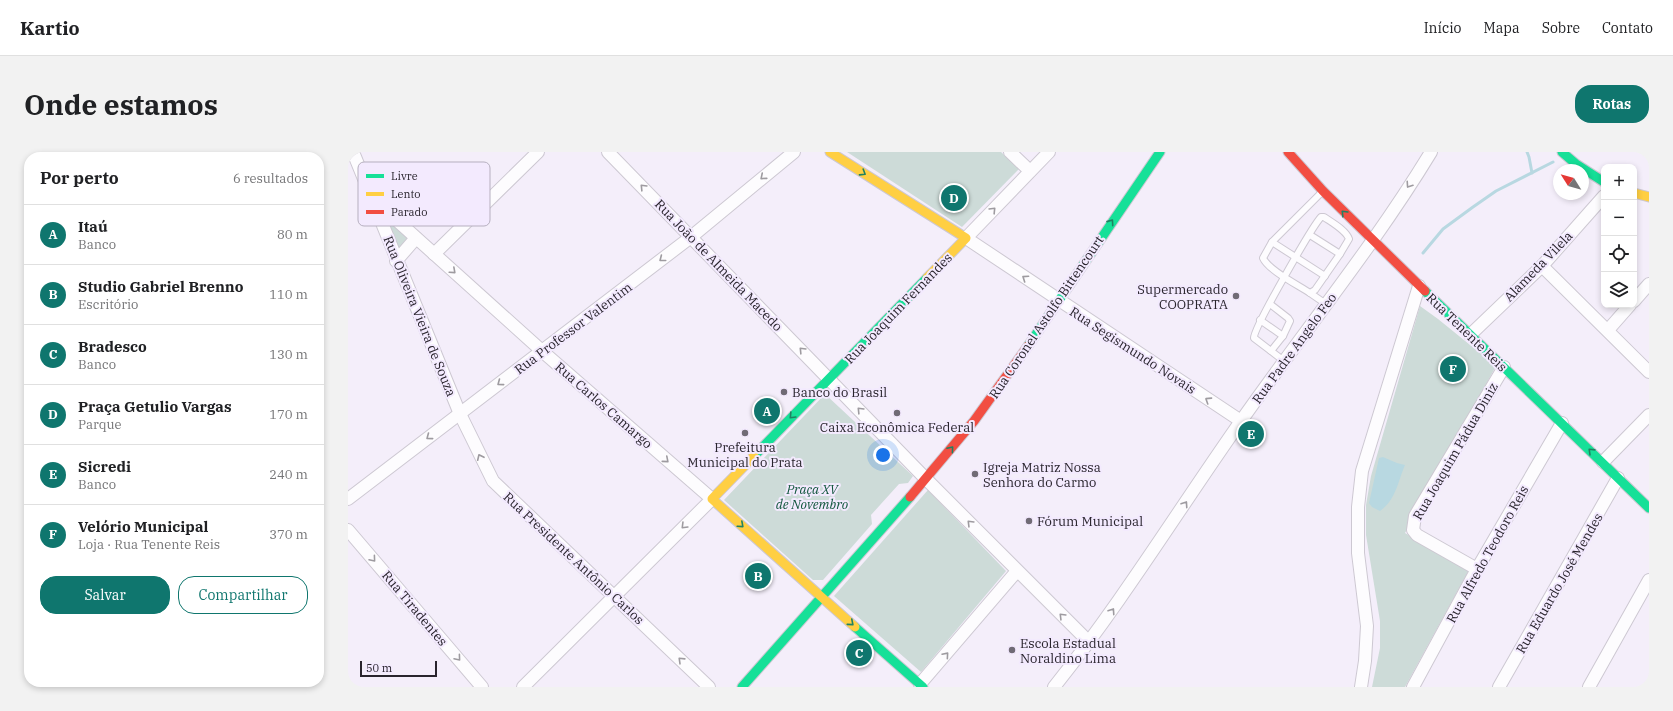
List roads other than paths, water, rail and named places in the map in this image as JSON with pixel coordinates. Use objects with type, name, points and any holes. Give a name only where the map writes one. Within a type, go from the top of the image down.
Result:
[{"type":"street","name":"Rua Oliveira Vieira de Souza","points":[[353,152],[358,164]]},
{"type":"street","points":[[490,199],[538,152]]},
{"type":"street","name":"Rua João de Almeida Macedo","points":[[608,152],[829,378]]},
{"type":"street","name":"Rua Professor Valentim","points":[[348,499],[691,237],[794,152]]},
{"type":"street","points":[[830,152],[966,238],[1049,152]]},
{"type":"street","points":[[1010,152],[1030,171]]},
{"type":"street","name":"Rua Coronel Astolfo Bittencourt","points":[[926,479],[986,404],[1160,152]]},
{"type":"street","name":"Rua Padre Angelo Feo","points":[[1090,643],[1241,422],[1372,240],[1431,152]]},
{"type":"street","points":[[1562,152],[1576,164],[1601,180]]},
{"type":"street","name":"Rua Tenente Reis","points":[[1295,154],[1323,191],[1649,508]]},
{"type":"street","points":[[1637,194],[1649,197]]},
{"type":"street","name":"Alameda Vilela","points":[[1470,335],[1542,266],[1601,199]]},
{"type":"street","name":"Rua Oliveira Vieira de Souza","points":[[383,226],[460,414]]},
{"type":"street","name":"Rua Carlos Camargo","points":[[403,226],[542,351],[712,499]]},
{"type":"street","points":[[434,254],[463,226]]},
{"type":"street","points":[[396,261],[416,238]]},
{"type":"street","name":"Rua Segismundo Novais","points":[[966,238],[1241,422]]},
{"type":"street","name":"Rua Joaquim Fernandes","points":[[829,378],[966,238]]},
{"type":"street","points":[[1542,266],[1649,372]]},
{"type":"street","points":[[1637,298],[1649,284]]},
{"type":"street","points":[[1361,687],[1365,661],[1367,626],[1358,553],[1358,507],[1362,471],[1419,286]]},
{"type":"street","points":[[1608,330],[1627,308]]},
{"type":"street","name":"Rua Joaquim Pádua Diniz","points":[[1477,569],[1417,535],[1413,530],[1415,516],[1504,367]]},
{"type":"street","points":[[522,687],[712,499],[829,378],[926,479],[1090,643],[1054,687]]},
{"type":"street","name":"Rua Presidente Antônio Carlos","points":[[460,414],[493,481],[710,687]]},
{"type":"street","points":[[1603,462],[1649,415]]},
{"type":"street","name":"Rua Alfredo Teodoro Reis","points":[[1413,687],[1477,569],[1562,423]]},
{"type":"street","name":"Rua Eduardo José Mendes","points":[[1499,687],[1618,478]]},
{"type":"street","points":[[742,687],[926,479]]},
{"type":"street","points":[[712,499],[922,686],[1017,571]]},
{"type":"street","name":"Rua Tiradentes","points":[[348,530],[482,687]]},
{"type":"street","points":[[1589,687],[1649,580]]},
{"type":"lane","points":[[1323,191],[1272,242],[1264,255],[1263,260],[1326,304]]},
{"type":"lane","points":[[1284,361],[1254,338],[1254,334],[1260,320],[1296,258],[1319,220],[1324,217],[1348,235],[1349,239],[1315,290],[1310,292]]},
{"type":"lane","points":[[1310,235],[1340,254]]},
{"type":"lane","points":[[1272,242],[1325,276]]},
{"type":"lane","points":[[1270,304],[1290,321],[1283,336],[1271,351]]},
{"type":"lane","points":[[1260,320],[1283,336]]},
{"type":"water","points":[[1383,457],[1405,465],[1393,496],[1380,511],[1372,507],[1369,503],[1379,458]]},
{"type":"waterway","points":[[1527,152],[1532,173]]},
{"type":"waterway","points":[[1423,253],[1443,229],[1473,207],[1496,191],[1553,162]]},
{"type":"place","name":"Praça Getulio Vargas","points":[[954,198]]},
{"type":"place","name":"Supermercado COOPRATA","points":[[1236,296]]},
{"type":"place","name":"Velório Municipal","points":[[1453,369]]},
{"type":"place","name":"Banco do Brasil","points":[[784,392]]},
{"type":"place","name":"Itaú","points":[[767,411]]},
{"type":"place","name":"Caixa Econômica Federal","points":[[897,413]]},
{"type":"place","name":"Prefeitura Municipal do Prata","points":[[745,433]]},
{"type":"place","name":"Sicredi","points":[[1251,434]]},
{"type":"place","name":"Igreja Matriz Nossa Senhora do Carmo","points":[[975,474]]},
{"type":"place","name":"Fórum Municipal","points":[[1029,521]]},
{"type":"place","name":"Studio Gabriel Brenno","points":[[758,576]]},
{"type":"place","name":"Escola Estadual Noraldino Lima","points":[[1012,650]]},
{"type":"place","name":"Bradesco","points":[[859,653]]},
{"type":"park label","name":"Praça XV de Novembro","points":[[812,496]]}]
